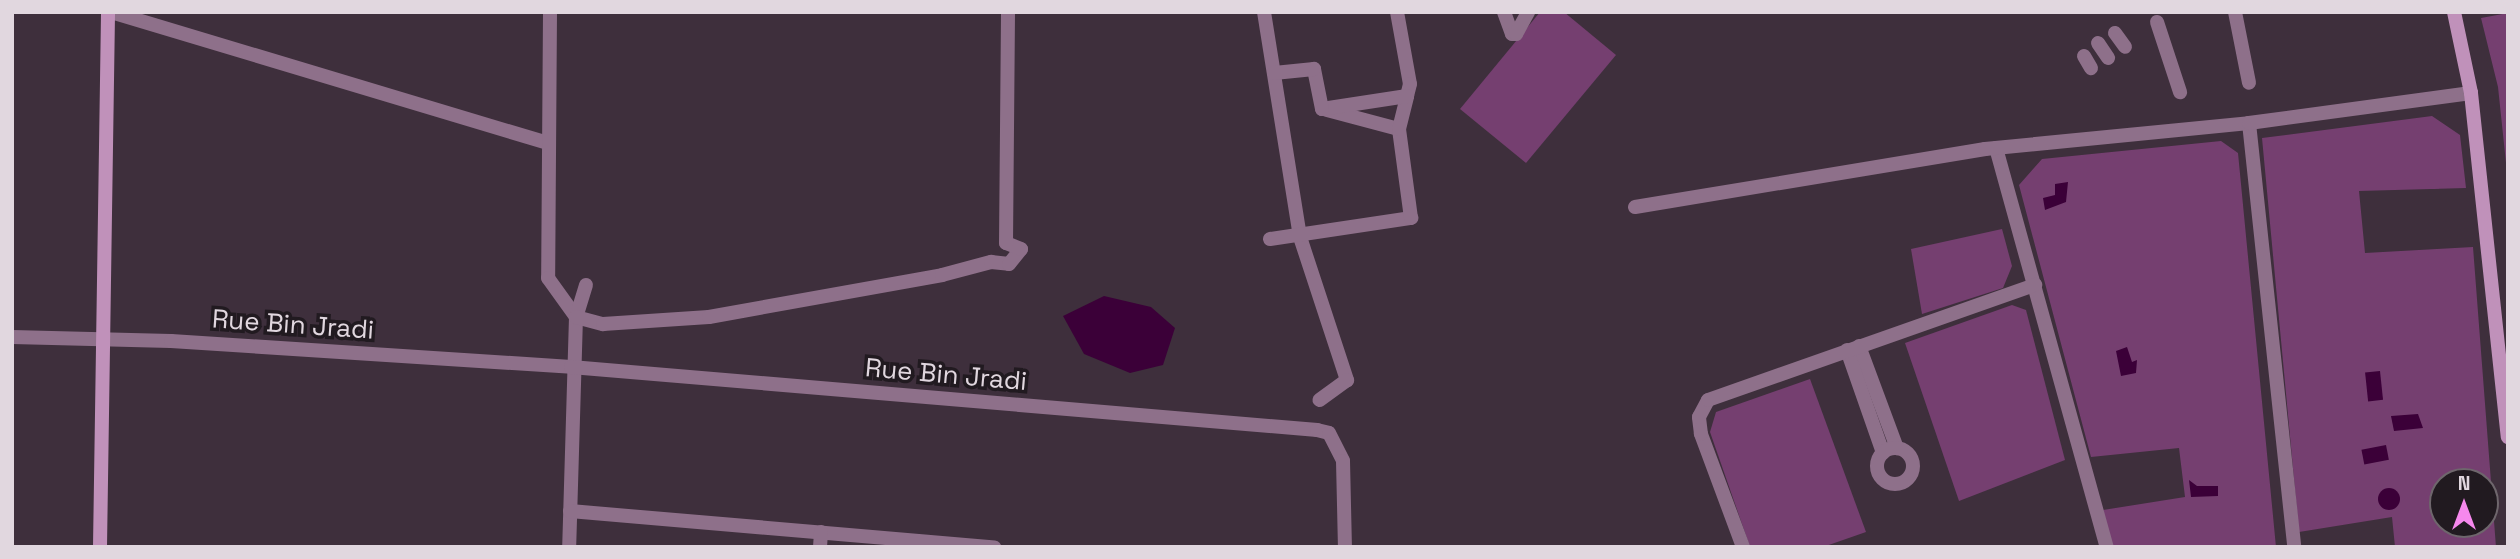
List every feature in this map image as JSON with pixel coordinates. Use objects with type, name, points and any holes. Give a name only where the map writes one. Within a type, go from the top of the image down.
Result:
[{"type":"street","points":[[100,547],[109,12],[549,143]]},
{"type":"street","points":[[550,12],[548,278],[576,317],[603,324],[709,317],[942,275],[991,262],[1009,264],[1021,249],[1006,243],[1007,12]]},
{"type":"street","points":[[1264,12],[1300,237],[1347,380],[1319,400]]},
{"type":"street","points":[[1270,239],[1300,237],[1411,218],[1399,129],[1410,83],[1397,12]]},
{"type":"street","points":[[1504,12],[1511,34],[1516,34],[1528,12]]},
{"type":"street","points":[[2235,12],[2249,83]]},
{"type":"street","points":[[2454,12],[2470,93],[2504,361],[2508,437]]},
{"type":"street","points":[[2157,22],[2180,92]]},
{"type":"street","points":[[2115,33],[2125,47]]},
{"type":"street","points":[[2098,43],[2108,58]]},
{"type":"street","points":[[1274,73],[1314,69],[1322,109]]},
{"type":"street","points":[[1635,207],[1996,148],[2249,123],[2470,93]]},
{"type":"street","points":[[1322,109],[1407,96]]},
{"type":"street","points":[[1322,109],[1399,129]]},
{"type":"street","points":[[2249,123],[2294,547]]},
{"type":"street","points":[[1996,148],[2107,547]]},
{"type":"street","points":[[569,547],[571,367],[576,317],[586,285]]},
{"type":"street","points":[[1743,547],[1701,434],[1702,408],[1732,390],[2035,285]]},
{"type":"street","name":"Rue Bin Jradi","points":[[12,337],[571,367],[1317,430],[1329,433],[1343,461],[1345,547]]},
{"type":"street","points":[[1853,348],[1890,450]]},
{"type":"street","points":[[570,511],[821,539],[994,547]]},
{"type":"shaded area","points":[[1540,12],[1564,12],[1616,55],[1526,163],[1460,109]]},
{"type":"shaded area","points":[[2508,13],[2508,182],[2498,87],[2481,18]]},
{"type":"shaded area","points":[[2432,116],[2460,135],[2466,188],[2359,191],[2365,253],[2473,247],[2490,468],[2429,468],[2429,538],[2495,538],[2496,547],[2395,547],[2392,517],[2299,532],[2262,138]]},
{"type":"shaded area","points":[[2221,141],[2238,153],[2276,547],[2113,547],[2103,510],[2185,497],[2179,448],[2091,457],[2019,185],[2042,159]]},
{"type":"shaded area","points":[[2068,182],[2066,202],[2045,210],[2043,198],[2055,195],[2055,184]]},
{"type":"shaded area","points":[[2002,229],[2012,266],[2003,288],[1922,314],[1911,249]]},
{"type":"shaded area","points":[[1104,296],[1151,307],[1175,328],[1163,365],[1130,373],[1084,354],[1063,316]]},
{"type":"shaded area","points":[[2012,305],[2026,310],[2065,460],[1959,501],[1905,343]]},
{"type":"shaded area","points":[[2127,347],[2132,362],[2137,360],[2136,373],[2121,376],[2116,351]]},
{"type":"shaded area","points":[[2380,371],[2383,400],[2368,401],[2365,373]]},
{"type":"shaded area","points":[[1810,379],[1866,532],[1823,547],[1750,547],[1710,432],[1716,412]]},
{"type":"shaded area","points":[[2418,414],[2423,428],[2394,431],[2391,416]]},
{"type":"shaded area","points":[[2386,445],[2389,460],[2364,464],[2361,450]]},
{"type":"shaded area","points":[[2189,480],[2197,486],[2218,486],[2218,496],[2191,497]]},
{"type":"shaded area","points":[[2389,488],[2397,491],[2400,499],[2397,507],[2389,510],[2381,507],[2378,499],[2381,491]]}]
